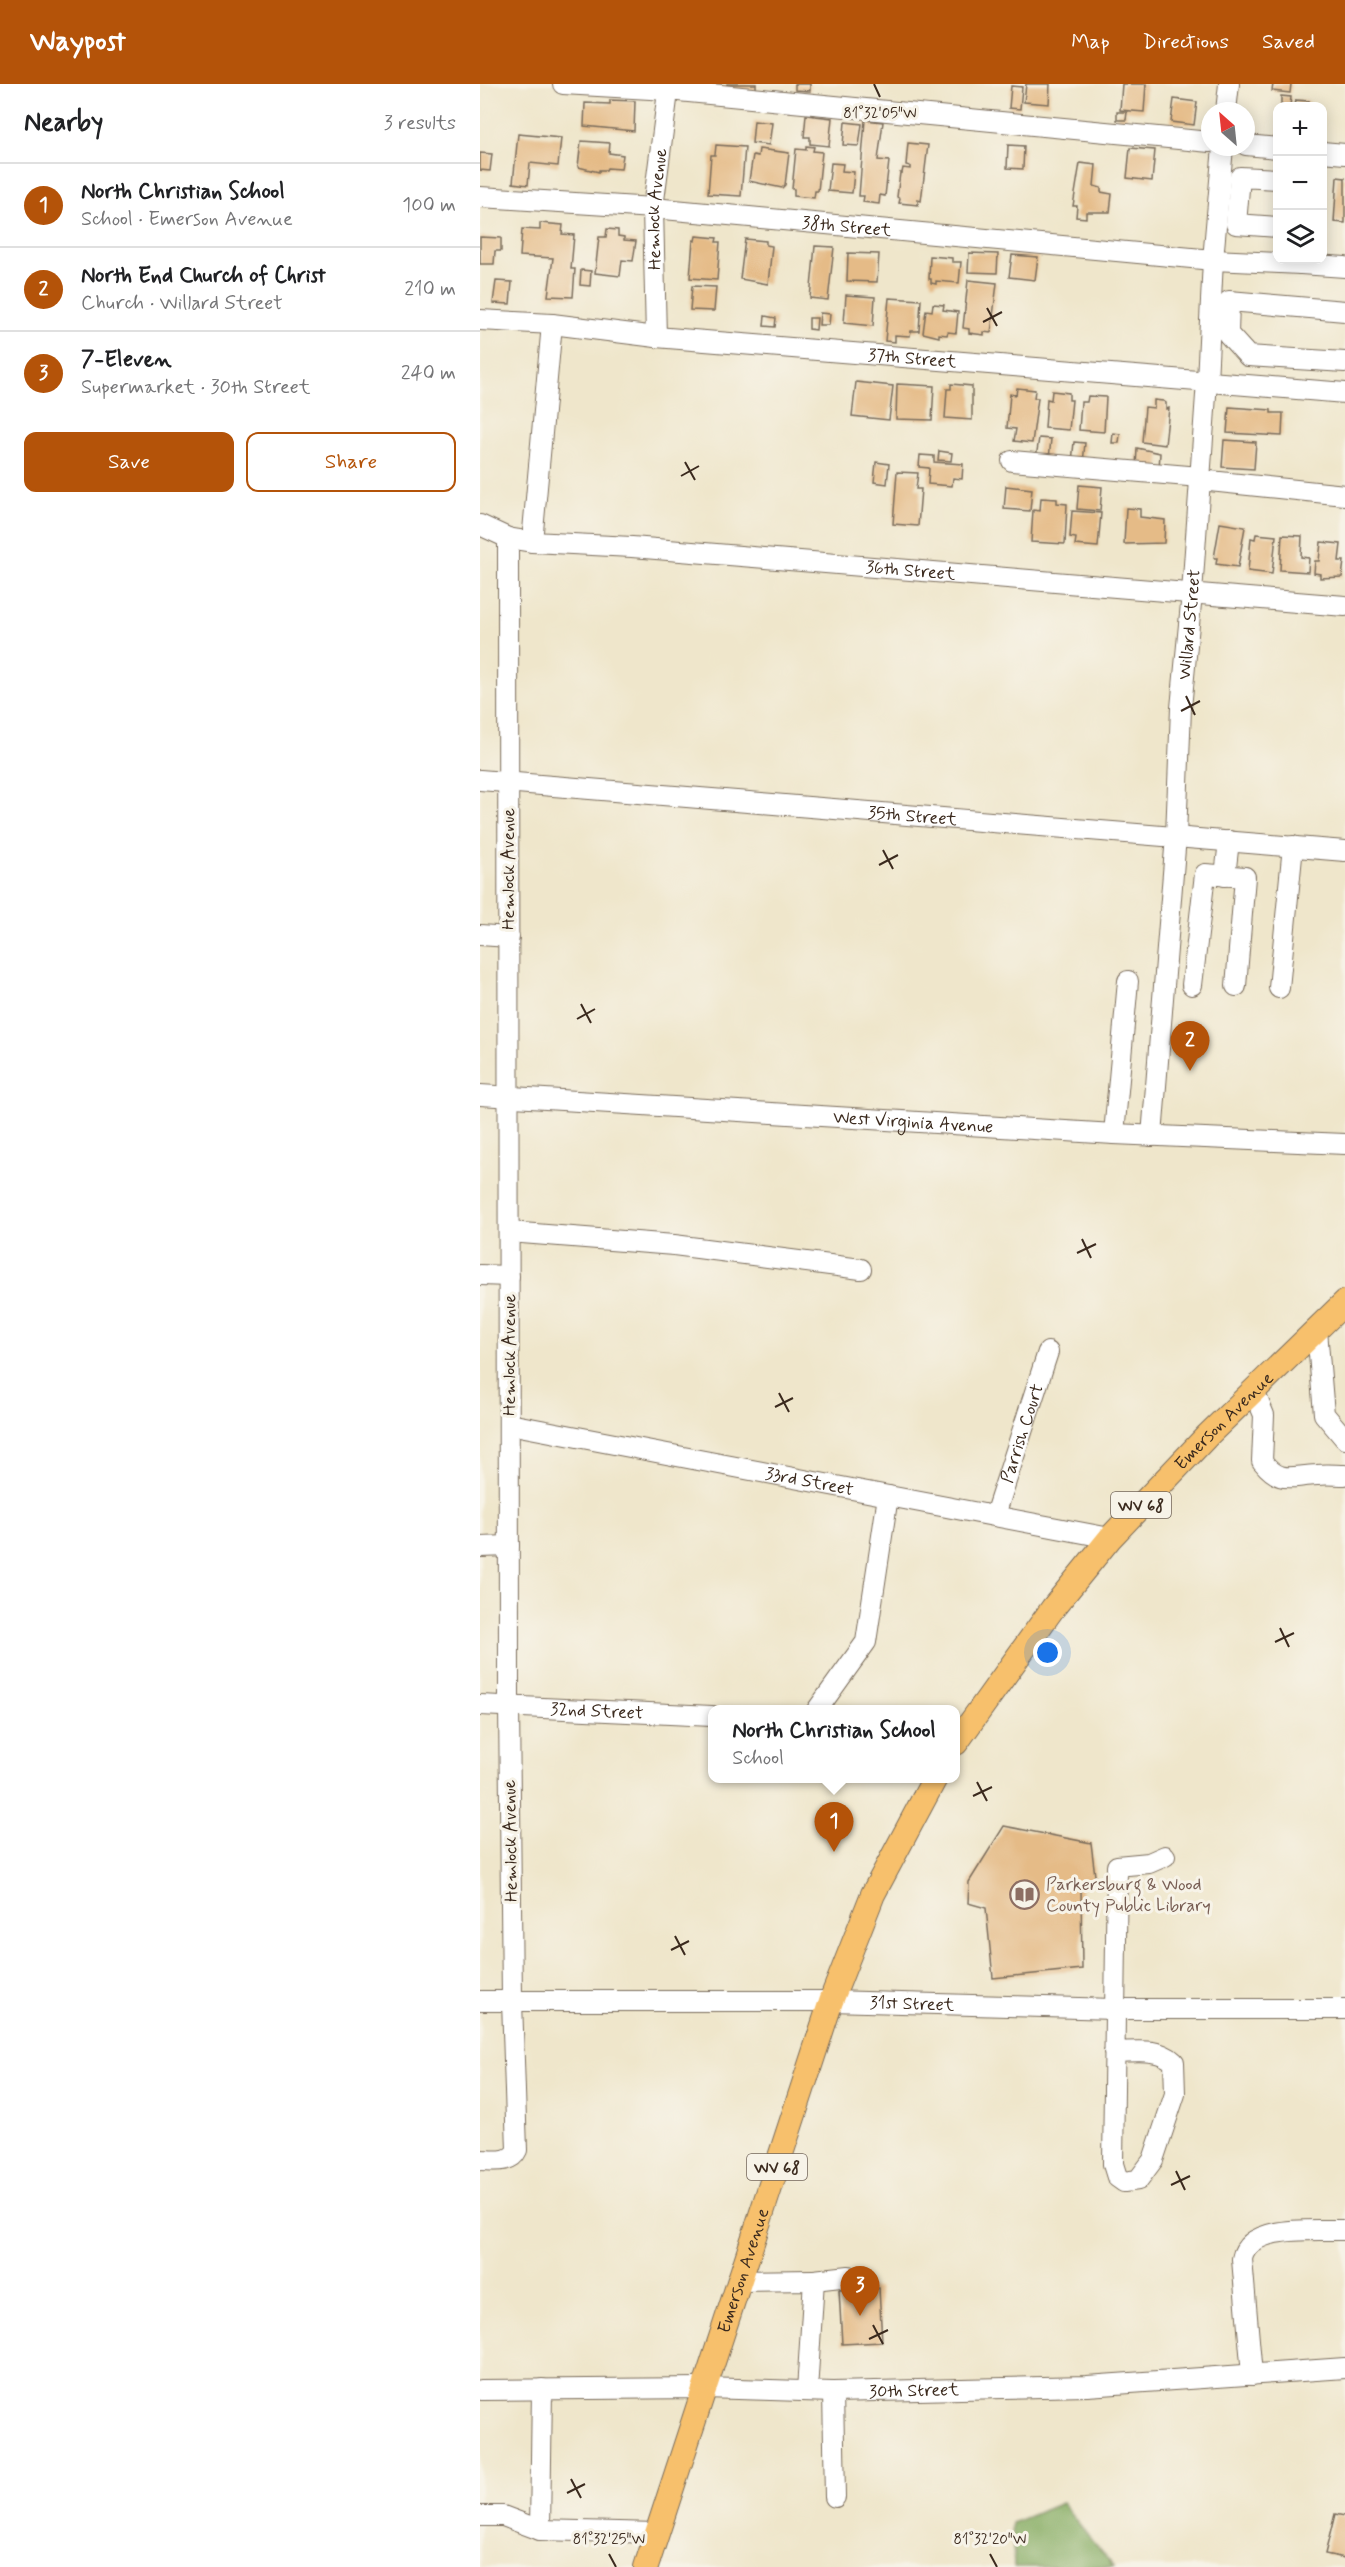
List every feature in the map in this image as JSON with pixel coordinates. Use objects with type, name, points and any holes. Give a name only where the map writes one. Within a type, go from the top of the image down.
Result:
[{"type":"main road","name":"Emerson Avenue","points":[[960,1732],[1053,1608],[1110,1538],[1208,1435],[1345,1302]]},
{"type":"main road","name":"Emerson Avenue","points":[[646,2567],[831,2001],[873,1894],[933,1783]]},
{"type":"street","points":[[563,84],[669,87],[1201,141]]},
{"type":"street","points":[[1227,102],[1229,84]]},
{"type":"street","name":"Hemlock Avenue","points":[[656,337],[653,208],[669,87]]},
{"type":"street","points":[[1255,146],[1273,148]]},
{"type":"street","points":[[1327,152],[1345,154]]},
{"type":"street","name":"Willard Street","points":[[1152,1136],[1176,836],[1181,708],[1208,381],[1213,260],[1222,156]]},
{"type":"street","points":[[1273,179],[1240,177],[1236,224],[1273,227]]},
{"type":"street","name":"38th Street","points":[[480,197],[653,208],[1213,260],[1273,261]]},
{"type":"street","name":"38th Street","points":[[1319,264],[1345,267]]},
{"type":"street","points":[[1345,311],[1229,300],[1228,334],[1248,356],[1345,362]]},
{"type":"street","name":"37th Street","points":[[480,320],[552,324],[656,337],[1345,393]]},
{"type":"street","points":[[532,542],[552,324]]},
{"type":"street","points":[[1012,461],[1345,495]]},
{"type":"street","name":"36th Street","points":[[480,525],[508,538],[532,542],[644,548],[1345,606]]},
{"type":"street","name":"Hemlock Avenue","points":[[480,2160],[501,2160],[515,2156],[517,2150],[512,2001],[509,1705],[508,538]]},
{"type":"street","name":"35th Street","points":[[480,780],[1345,851]]},
{"type":"street","points":[[1225,876],[1229,841]]},
{"type":"street","points":[[1279,988],[1293,846]]},
{"type":"street","points":[[1192,985],[1205,874],[1245,877],[1236,986]]},
{"type":"street","points":[[480,936],[508,937]]},
{"type":"street","points":[[1114,1134],[1128,981]]},
{"type":"street","name":"West Virginia Avenue","points":[[480,1095],[1114,1134],[1345,1144]]},
{"type":"street","points":[[509,1232],[674,1245],[861,1269]]},
{"type":"street","points":[[480,1275],[509,1276]]},
{"type":"street","points":[[1317,1330],[1324,1414],[1345,1439]]},
{"type":"street","name":"Parrish Court","points":[[995,1515],[1048,1352]]},
{"type":"street","points":[[1254,1391],[1264,1415],[1262,1461],[1271,1473],[1286,1479],[1316,1475],[1345,1475]]},
{"type":"street","name":"33rd Street","points":[[509,1424],[1110,1538]]},
{"type":"street","points":[[821,1705],[866,1642],[888,1496]]},
{"type":"street","points":[[480,1547],[509,1546]]},
{"type":"street","name":"32nd Street","points":[[480,1705],[708,1716]]},
{"type":"street","points":[[1114,2052],[1153,2051],[1167,2056],[1174,2062],[1174,2094],[1153,2160],[1138,2180],[1124,2182],[1117,2177],[1113,2164],[1114,2009],[1117,1866],[1149,1863],[1165,1856]]},
{"type":"street","name":"31st Street","points":[[480,2001],[831,2001],[1114,2009],[1345,2009]]},
{"type":"street","points":[[1252,2375],[1243,2250],[1256,2238],[1268,2233],[1345,2230]]},
{"type":"street","points":[[740,2281],[814,2280],[849,2276]]},
{"type":"street","points":[[807,2391],[814,2280]]},
{"type":"street","name":"30th Street","points":[[480,2390],[704,2388],[833,2392],[1087,2386],[1345,2368]]},
{"type":"street","points":[[540,2530],[542,2389]]},
{"type":"street","points":[[833,2392],[835,2497]]},
{"type":"street","points":[[480,2516],[503,2516],[540,2530],[657,2533]]},
{"type":"green space","points":[[1062,2503],[1114,2567],[1014,2567],[1012,2523]]},
{"type":"building","points":[[727,84],[756,84],[756,91],[727,90]]},
{"type":"building","points":[[795,84],[810,84],[810,91],[795,90]]},
{"type":"building","points":[[1026,84],[1050,84],[1049,104],[1024,102]]},
{"type":"building","points":[[1122,84],[1146,84],[1144,112],[1120,110]]},
{"type":"building","points":[[1273,84],[1291,84],[1290,93],[1272,91]]},
{"type":"building","points":[[1011,86],[1022,87],[1020,109],[1009,108]]},
{"type":"building","points":[[1281,96],[1291,97],[1290,102],[1281,102]]},
{"type":"building","points":[[1174,99],[1197,102],[1194,125],[1171,122]]},
{"type":"building","points":[[610,100],[635,101],[634,131],[584,126],[585,103],[610,104]]},
{"type":"building","points":[[1117,112],[1127,112],[1126,120],[1117,120]]},
{"type":"building","points":[[806,115],[832,118],[829,146],[810,144],[810,137],[804,137]]},
{"type":"building","points":[[865,120],[883,122],[878,160],[889,161],[885,196],[880,195],[879,204],[863,202],[864,196],[859,196]]},
{"type":"building","points":[[754,121],[772,123],[769,145],[752,143]]},
{"type":"building","points":[[845,122],[862,124],[859,146],[843,145]]},
{"type":"building","points":[[518,134],[561,138],[558,166],[530,163],[528,185],[513,183]]},
{"type":"building","points":[[581,141],[610,143],[609,153],[623,155],[621,169],[607,168],[599,172],[578,167]]},
{"type":"building","points":[[908,143],[928,145],[921,201],[918,200],[918,205],[899,203],[900,199],[897,197],[900,173],[903,168],[910,169],[910,166],[906,165]]},
{"type":"building","points":[[716,145],[745,147],[741,196],[708,194],[711,155],[715,155]]},
{"type":"building","points":[[1008,145],[1024,146],[1023,169],[1007,168]]},
{"type":"building","points":[[806,146],[814,147],[813,151],[822,152],[818,191],[815,191],[814,198],[794,196],[794,189],[792,189],[796,149],[806,150]]},
{"type":"building","points":[[1130,148],[1155,150],[1152,181],[1127,178]]},
{"type":"building","points":[[759,149],[789,153],[785,185],[782,188],[749,181],[753,155],[758,156]]},
{"type":"building","points":[[480,153],[492,154],[490,171],[480,170]]},
{"type":"building","points":[[831,163],[843,164],[842,171],[854,172],[852,193],[828,191]]},
{"type":"building","points":[[1080,163],[1096,165],[1094,186],[1101,188],[1101,192],[1112,194],[1110,212],[1086,212],[1086,218],[1076,217],[1077,206],[1073,206]]},
{"type":"building","points":[[1337,177],[1345,178],[1345,223],[1334,222]]},
{"type":"building","points":[[540,223],[563,225],[562,234],[574,235],[571,269],[575,269],[573,297],[548,296],[553,258],[520,256],[522,229],[540,230]]},
{"type":"building","points":[[607,229],[618,230],[618,236],[624,237],[624,240],[636,241],[633,261],[622,260],[620,276],[595,273],[599,237],[606,237]]},
{"type":"building","points":[[696,236],[717,238],[716,242],[720,242],[717,280],[690,278],[693,240],[695,241]]},
{"type":"building","points":[[480,237],[501,238],[501,251],[495,251],[494,264],[480,264]]},
{"type":"building","points":[[745,239],[766,241],[766,245],[772,246],[768,284],[740,279]]},
{"type":"building","points":[[815,246],[834,247],[828,300],[810,298]]},
{"type":"building","points":[[848,253],[879,254],[877,282],[847,281]]},
{"type":"building","points":[[969,253],[998,254],[997,273],[968,272]]},
{"type":"building","points":[[1012,255],[1038,257],[1035,280],[1009,277]]},
{"type":"building","points":[[930,256],[952,258],[952,262],[961,262],[959,283],[936,281],[936,284],[931,283],[929,279]]},
{"type":"building","points":[[581,270],[591,271],[590,286],[580,285]]},
{"type":"building","points":[[968,280],[997,283],[991,333],[984,332],[984,335],[969,333],[969,329],[963,328]]},
{"type":"building","points":[[496,281],[512,282],[510,304],[493,303]]},
{"type":"building","points":[[692,286],[716,287],[714,311],[690,310]]},
{"type":"building","points":[[846,295],[875,297],[873,326],[844,323]]},
{"type":"building","points":[[889,298],[921,300],[919,331],[911,331],[910,336],[895,335],[895,342],[885,341]]},
{"type":"building","points":[[933,304],[944,305],[943,310],[958,312],[956,333],[939,334],[939,337],[923,333],[926,310],[932,311]]},
{"type":"building","points":[[820,313],[830,314],[829,325],[819,325]]},
{"type":"building","points":[[765,316],[776,318],[775,327],[764,326]]},
{"type":"building","points":[[809,318],[817,318],[816,330],[809,329]]},
{"type":"building","points":[[856,382],[893,386],[889,420],[852,416]]},
{"type":"building","points":[[897,384],[934,386],[932,420],[896,419]]},
{"type":"building","points":[[951,384],[972,386],[972,420],[945,418],[947,389],[951,389]]},
{"type":"building","points":[[1017,388],[1035,390],[1034,398],[1038,398],[1032,443],[1014,441],[1016,429],[1007,428],[1010,394],[1016,395]]},
{"type":"building","points":[[1052,391],[1069,393],[1069,400],[1072,400],[1069,430],[1045,428],[1047,399],[1051,400]]},
{"type":"building","points":[[1088,396],[1106,397],[1104,432],[1079,430],[1081,402],[1087,402]]},
{"type":"building","points":[[1154,400],[1163,401],[1166,403],[1166,409],[1169,408],[1165,445],[1142,442],[1145,407],[1154,408]]},
{"type":"building","points":[[1229,407],[1283,413],[1282,436],[1227,433]]},
{"type":"building","points":[[1113,433],[1120,434],[1119,443],[1112,443]]},
{"type":"building","points":[[1039,438],[1051,439],[1049,459],[1036,458]]},
{"type":"building","points":[[1224,440],[1256,442],[1254,469],[1222,467]]},
{"type":"building","points":[[1074,442],[1085,443],[1083,463],[1072,462]]},
{"type":"building","points":[[1137,448],[1160,453],[1159,469],[1136,468]]},
{"type":"building","points":[[939,451],[952,453],[951,461],[938,460]]},
{"type":"building","points":[[920,455],[934,456],[934,462],[963,464],[962,479],[953,478],[952,486],[928,484],[929,468],[919,467]]},
{"type":"building","points":[[876,462],[889,464],[887,484],[874,482]]},
{"type":"building","points":[[897,472],[918,473],[916,489],[921,489],[918,526],[893,524]]},
{"type":"building","points":[[1079,485],[1102,487],[1100,511],[1077,509]]},
{"type":"building","points":[[1006,486],[1032,489],[1030,511],[1004,509]]},
{"type":"building","points":[[1041,498],[1057,499],[1057,503],[1067,504],[1065,544],[1031,542],[1033,510],[1040,511]]},
{"type":"building","points":[[1126,508],[1140,509],[1140,517],[1165,520],[1164,543],[1124,544]]},
{"type":"building","points":[[1072,511],[1101,513],[1098,547],[1075,545],[1076,538],[1070,537]]},
{"type":"building","points":[[1220,523],[1245,527],[1238,567],[1216,564],[1217,558],[1214,558]]},
{"type":"building","points":[[1256,534],[1276,536],[1272,574],[1248,571],[1251,538],[1255,539]]},
{"type":"building","points":[[1282,535],[1302,536],[1301,557],[1309,558],[1308,572],[1280,570]]},
{"type":"building","points":[[1321,542],[1341,544],[1339,561],[1344,561],[1342,577],[1320,578],[1320,574],[1314,573],[1315,561],[1319,561]]},
{"type":"building","name":"Parkersburg & Wood County Public Library","points":[[1004,1826],[1091,1843],[1096,1884],[1081,1886],[1082,1969],[993,1978],[986,1908],[968,1903],[969,1882]]},
{"type":"building","points":[[879,2288],[882,2342],[842,2344],[839,2290]]},
{"type":"building","points":[[1335,2514],[1345,2516],[1345,2558],[1325,2554]]},
{"type":"place","name":"North End Church of Christ","points":[[1190,1071]]},
{"type":"place","name":"North Christian School","points":[[834,1852]]},
{"type":"place","name":"Parkersburg & Wood County Public Library","points":[[1025,1894]]},
{"type":"place","name":"7-Eleven","points":[[860,2316]]}]
